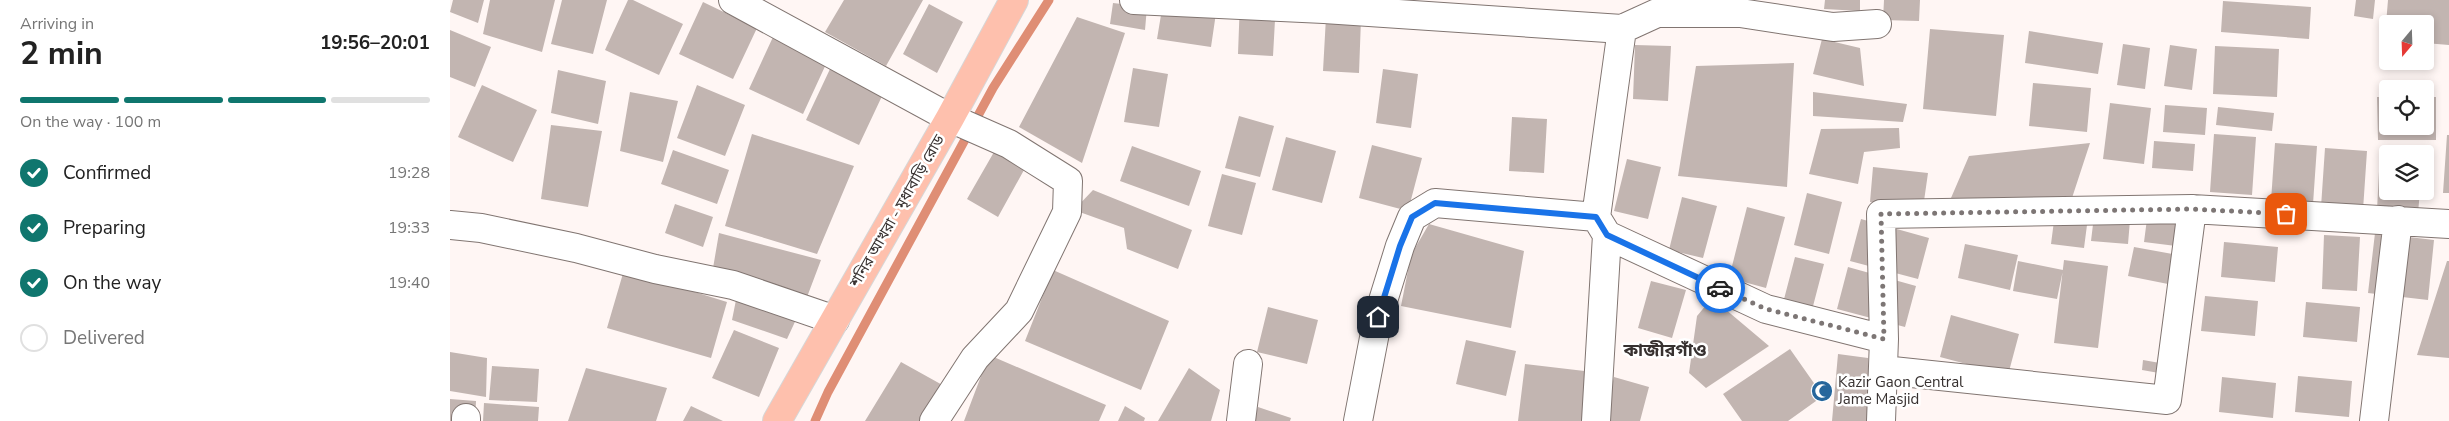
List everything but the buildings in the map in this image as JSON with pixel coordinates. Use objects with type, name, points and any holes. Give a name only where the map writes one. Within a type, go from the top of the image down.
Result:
[{"type":"main road","name":"শনির আখরা - মৃধাবাড়ি রোড","points":[[777,421],[950,118],[1014,0]]},
{"type":"street","points":[[733,0],[950,118],[1010,144],[1068,181],[1067,212],[1018,311],[975,358],[934,421]]},
{"type":"street","points":[[1134,0],[1324,9],[1622,29],[1658,13],[1740,13],[1834,27],[1877,24]]},
{"type":"street","points":[[1596,421],[1602,226],[1622,29]]},
{"type":"street","points":[[1358,421],[1378,317],[1400,246],[1412,217],[1435,203],[1602,226],[1766,309],[1884,339]]},
{"type":"street","points":[[1883,370],[2167,400],[2192,209]]},
{"type":"street","points":[[1881,421],[1884,339],[1881,214],[2192,209],[2449,224]]},
{"type":"street","points":[[2374,421],[2398,220]]},
{"type":"street","points":[[450,225],[481,228],[733,284],[835,320]]},
{"type":"street","points":[[1241,421],[1248,364]]},
{"type":"waterway","points":[[815,421],[828,392],[993,88],[1049,0]]},
{"type":"way so far","points":[[1720,288],[1766,309],[1884,339],[1881,214],[2192,209],[2286,214]]},
{"type":"place","name":"Kazir Gaon Central Jame Masjid","points":[[1822,391]]},
{"type":"district","name":"কাজীরগাঁও","points":[[1665,350]]},
{"type":"route","points":[[1378,317],[1400,246],[1412,217],[1435,203],[1596,217],[1607,235],[1720,288]]}]
